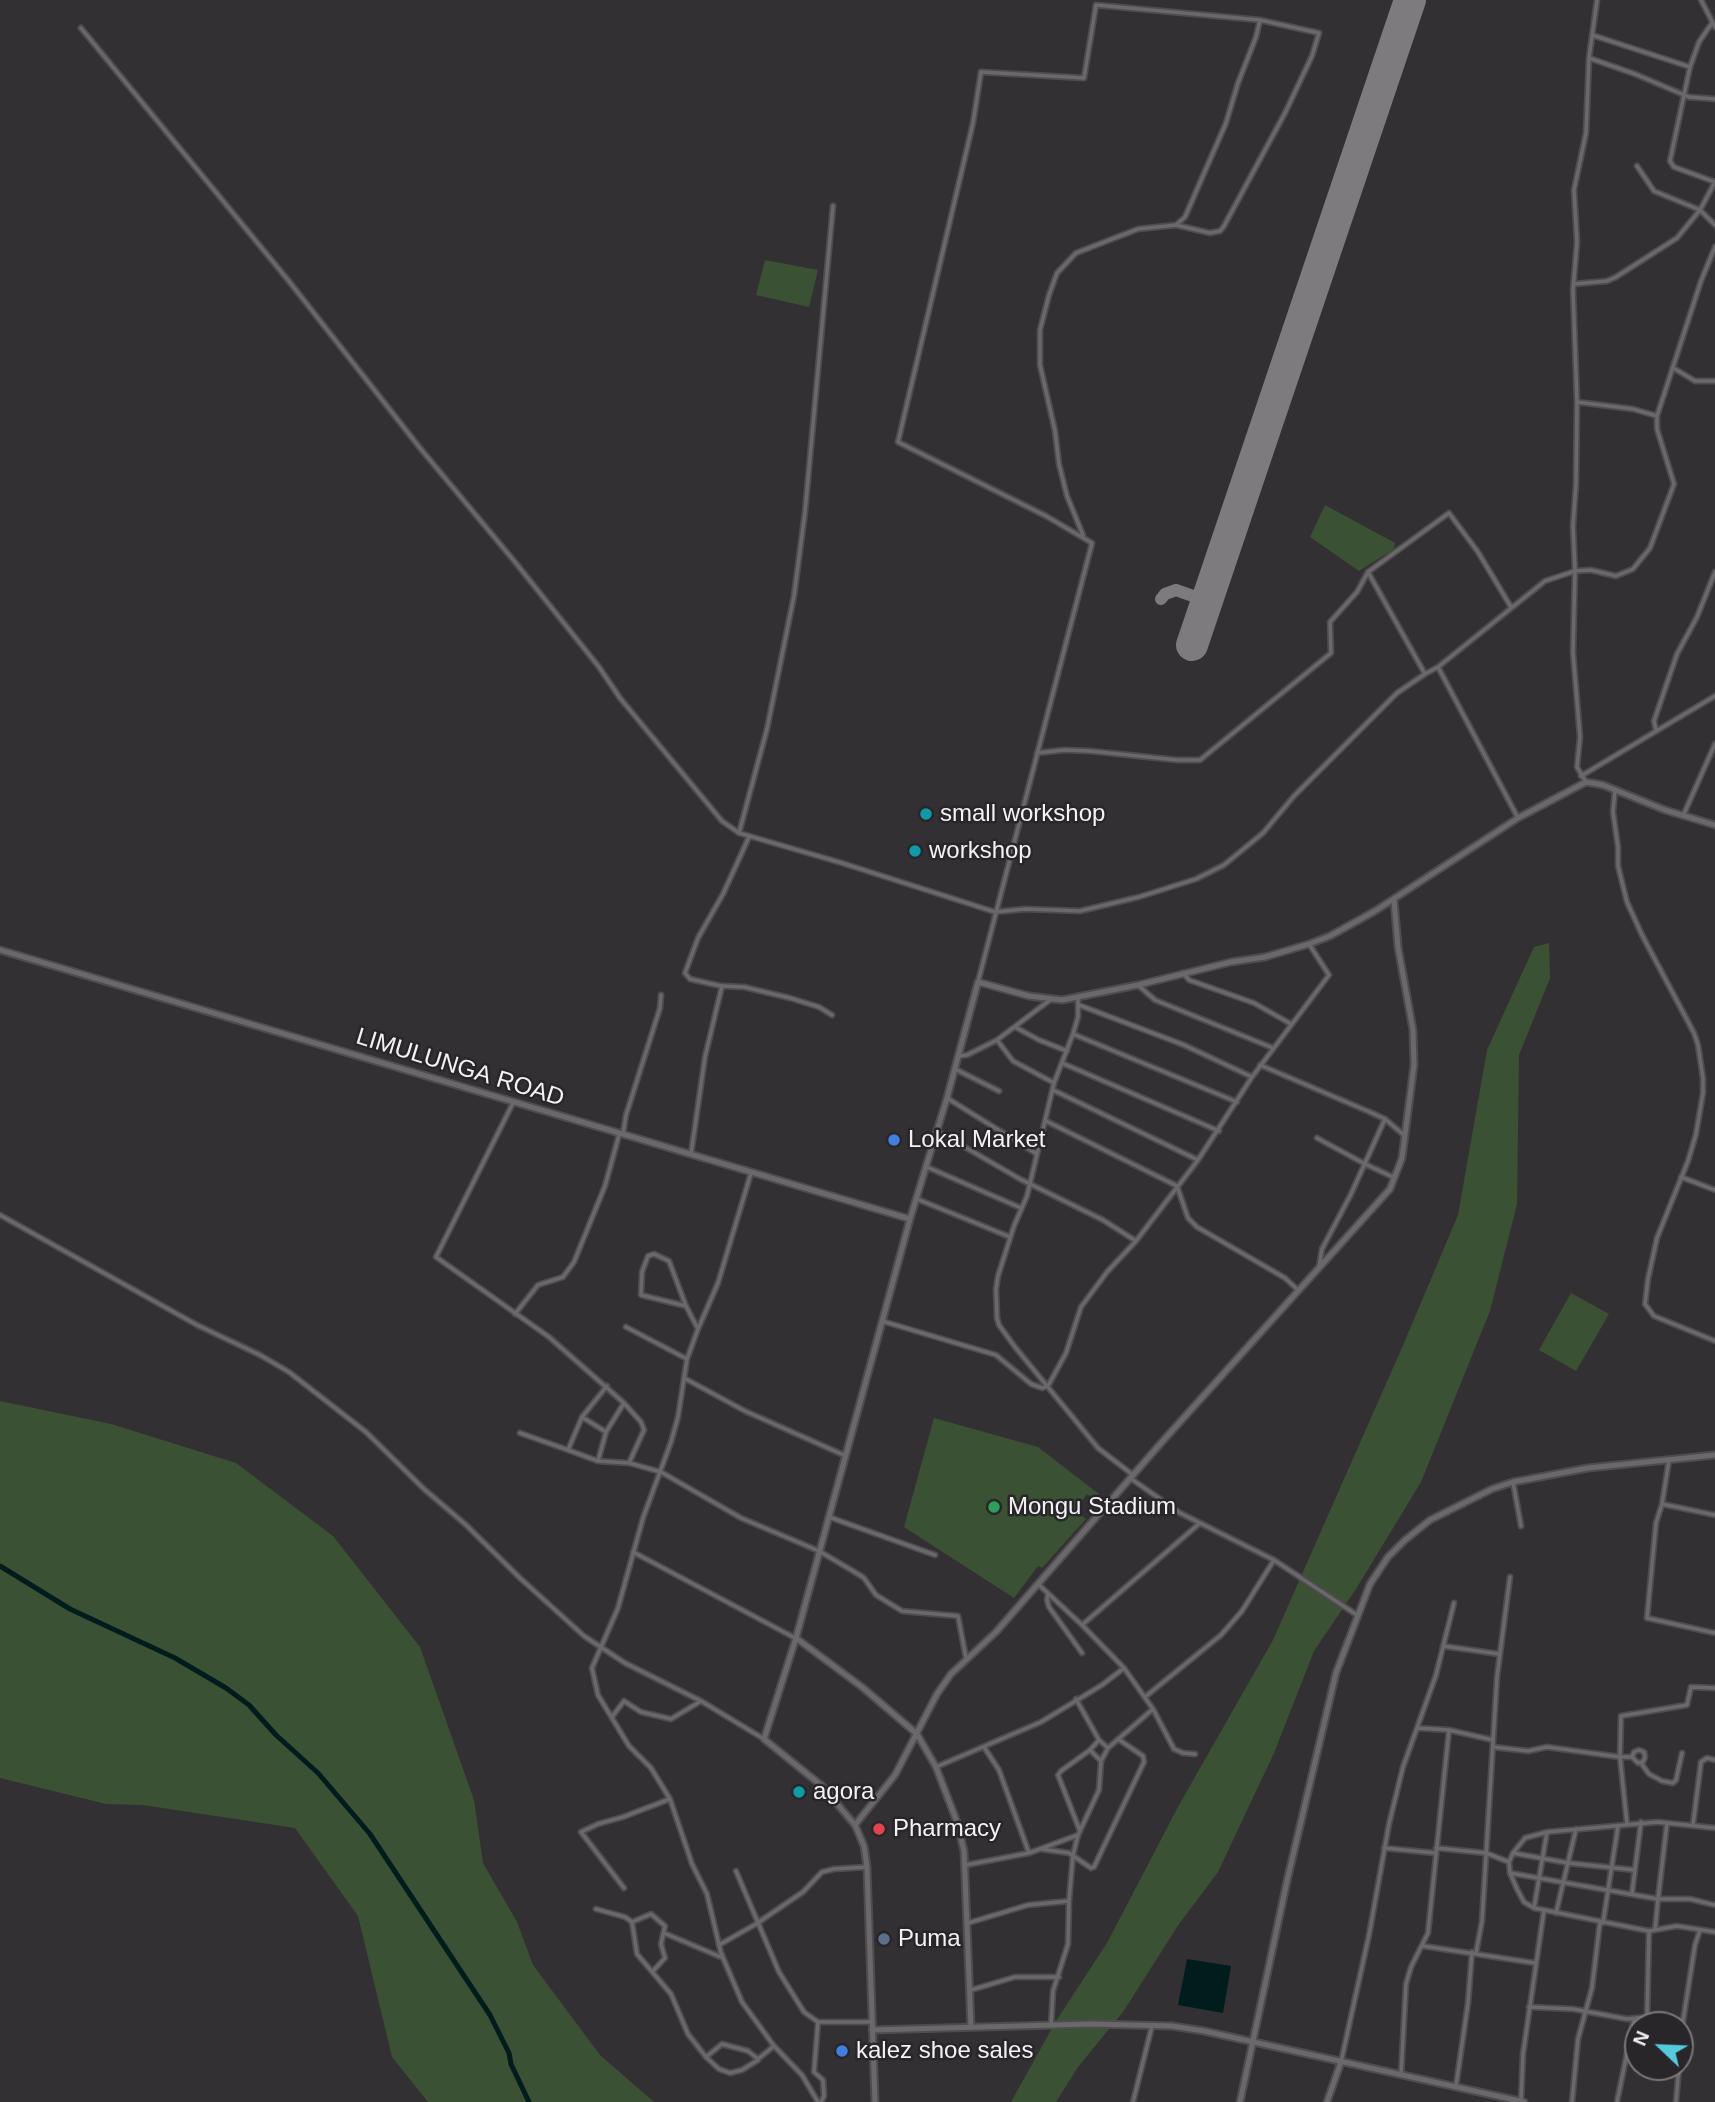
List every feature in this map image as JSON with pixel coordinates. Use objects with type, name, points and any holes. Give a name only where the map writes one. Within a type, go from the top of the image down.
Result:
[{"type":"main road","points":[[876,2102],[864,1846],[855,1825],[822,1786],[764,1740],[796,1638],[910,1219],[947,1098],[978,982],[1050,1000],[1077,998],[1265,957],[1309,944],[1330,936],[1394,900],[1518,818],[1587,782],[1715,825]]},
{"type":"main road","points":[[855,1825],[895,1774],[937,1694],[951,1674],[996,1632],[1298,1290],[1382,1200],[1395,1178],[1406,1137],[1414,1045],[1398,947],[1394,900]]},
{"type":"main road","name":"LIMULUNGA ROAD","points":[[0,950],[910,1219]]},
{"type":"main road","points":[[1240,2102],[1336,1673],[1370,1584],[1388,1558],[1430,1520],[1492,1489],[1513,1482],[1588,1468],[1715,1455]]},
{"type":"main road","points":[[796,1638],[853,1679],[917,1734],[936,1767],[957,1822],[966,1865],[971,2027]]},
{"type":"main road","points":[[872,2030],[1152,2025],[1204,2031],[1522,2102]]},
{"type":"main road","points":[[1327,2102],[1341,2062]]},
{"type":"street","points":[[1587,782],[1577,767],[1580,737],[1573,652],[1577,402],[1574,284],[1577,242],[1574,183],[1586,133],[1589,58],[1597,0]]},
{"type":"street","points":[[1574,284],[1607,281],[1616,277],[1677,238],[1700,210],[1715,182],[1674,167],[1670,162],[1690,67],[1699,42],[1713,25],[1701,0]]},
{"type":"street","points":[[978,982],[1092,543],[1046,516],[898,442],[973,123],[981,72],[1084,78],[1096,5],[1260,20],[1319,33],[1312,56],[1269,145],[1220,231],[1210,233],[1176,225],[1138,229],[1076,253],[1057,274],[1040,330],[1040,365],[1067,496],[1083,537]]},
{"type":"street","points":[[1176,225],[1185,217],[1217,149],[1260,20]]},
{"type":"street","points":[[81,28],[288,280],[420,448],[599,667],[620,698],[722,821],[749,837],[842,863],[995,912],[1025,909],[1080,911],[1139,897],[1202,877],[1224,865],[1263,833],[1294,796],[1397,693],[1438,667],[1545,580],[1575,570],[1591,570],[1616,576],[1640,564],[1650,548],[1674,484],[1657,429],[1657,416],[1701,281],[1715,247]]},
{"type":"street","points":[[1591,35],[1690,67]]},
{"type":"street","points":[[1589,58],[1693,98],[1715,99]]},
{"type":"street","points":[[1637,166],[1654,191],[1700,210],[1715,225]]},
{"type":"street","points":[[739,833],[766,736],[794,596],[805,512],[833,206]]},
{"type":"street","points":[[1674,369],[1695,381],[1715,381]]},
{"type":"street","points":[[1577,402],[1633,409],[1657,416]]},
{"type":"street","points":[[1037,753],[1090,751],[1200,760],[1331,653],[1330,622],[1356,592],[1368,572],[1448,513],[1478,552],[1511,607]]},
{"type":"street","points":[[1368,572],[1425,674]]},
{"type":"street","points":[[1656,730],[1654,720],[1677,654],[1697,617],[1715,572]]},
{"type":"street","points":[[1438,667],[1518,818]]},
{"type":"street","points":[[1581,776],[1715,696]]},
{"type":"street","points":[[1683,816],[1715,744]]},
{"type":"street","points":[[1615,790],[1612,811],[1618,866],[1628,902],[1690,1024],[1698,1045],[1703,1093],[1696,1134],[1657,1238],[1645,1304],[1654,1316],[1715,1341]]},
{"type":"street","points":[[749,837],[723,894],[698,938],[685,973],[690,979],[722,986],[744,987],[790,998],[819,1007],[832,1015]]},
{"type":"street","points":[[882,1321],[996,1355],[1031,1384],[1042,1388],[1048,1386],[1066,1353],[1081,1307],[1198,1160],[1260,1065],[1329,975],[1309,944]]},
{"type":"street","points":[[1183,973],[1189,980],[1255,1003],[1291,1024]]},
{"type":"street","points":[[1138,985],[1155,1000],[1273,1048]]},
{"type":"street","points":[[691,1156],[705,1057],[722,986]]},
{"type":"street","points":[[515,1314],[538,1285],[563,1277],[574,1262],[605,1186],[662,995]]},
{"type":"street","points":[[1077,998],[1079,1005],[1073,1034],[1054,1083],[1030,1184],[1010,1237],[996,1289],[996,1318],[999,1325],[1098,1448],[1156,1498],[1274,1560],[1357,1615]]},
{"type":"street","points":[[958,1056],[967,1055],[997,1040],[1050,1000]]},
{"type":"street","points":[[1079,1005],[1184,1045],[1252,1077]]},
{"type":"street","points":[[1015,1027],[1067,1051]]},
{"type":"street","points":[[1073,1034],[1237,1102]]},
{"type":"street","points":[[997,1040],[1013,1061],[1054,1083]]},
{"type":"street","points":[[1062,1063],[1219,1130]]},
{"type":"street","points":[[1260,1065],[1385,1119],[1406,1137]]},
{"type":"street","points":[[955,1069],[999,1091]]},
{"type":"street","points":[[1053,1090],[1198,1160]]},
{"type":"street","points":[[947,1098],[1037,1154]]},
{"type":"street","points":[[514,1101],[436,1257],[549,1337],[624,1404],[643,1426],[629,1463]]},
{"type":"street","points":[[1319,1267],[1322,1249],[1385,1119]]},
{"type":"street","points":[[1046,1121],[1177,1185],[1188,1217],[1198,1227],[1285,1278],[1298,1290]]},
{"type":"street","points":[[937,1131],[1030,1184],[1103,1220],[1136,1241]]},
{"type":"street","points":[[1317,1138],[1395,1178]]},
{"type":"street","points":[[926,1167],[1021,1208]]},
{"type":"street","points":[[751,1173],[718,1283],[687,1359],[678,1417],[662,1472],[633,1552],[618,1608],[592,1668],[596,1689],[629,1746],[651,1768],[670,1799],[692,1864],[708,1894],[723,1958],[742,2002],[774,2046],[802,2076],[819,2102],[824,2095],[823,2080],[814,2072],[818,2021]]},
{"type":"street","points":[[1681,1177],[1715,1190]]},
{"type":"street","points":[[917,1199],[1010,1237]]},
{"type":"street","points":[[0,1215],[197,1325],[260,1354],[289,1372],[366,1432],[584,1636],[649,1677],[701,1701],[764,1740]]},
{"type":"street","points":[[686,1306],[641,1295],[642,1272],[648,1256],[654,1254],[669,1261],[698,1329]]},
{"type":"street","points":[[626,1327],[687,1359]]},
{"type":"street","points":[[684,1378],[757,1416],[847,1456]]},
{"type":"street","points":[[568,1450],[582,1417],[607,1386]]},
{"type":"street","points":[[598,1461],[606,1432],[624,1404]]},
{"type":"street","points":[[582,1417],[606,1432]]},
{"type":"street","points":[[520,1433],[598,1461],[629,1463],[662,1472],[750,1522],[819,1552],[864,1577],[876,1595],[902,1611],[958,1616],[966,1658]]},
{"type":"street","points":[[1669,1460],[1654,1537],[1647,1618],[1715,1633]]},
{"type":"street","points":[[1513,1482],[1521,1526]]},
{"type":"street","points":[[1662,1504],[1715,1515]]},
{"type":"street","points":[[829,1517],[935,1555]]},
{"type":"street","points":[[1082,1625],[1200,1523]]},
{"type":"street","points":[[633,1552],[796,1638]]},
{"type":"street","points":[[1145,1697],[1221,1635],[1242,1611],[1274,1560]]},
{"type":"street","points":[[1456,2087],[1474,1953],[1482,1921],[1500,1654],[1510,1577]]},
{"type":"street","points":[[1038,1584],[1124,1668],[1153,1709],[1174,1749],[1195,1754]]},
{"type":"street","points":[[1048,1594],[1046,1600],[1049,1607],[1082,1653]]},
{"type":"street","points":[[1341,2062],[1403,1767],[1427,1702],[1454,1603]]},
{"type":"street","points":[[1443,1646],[1500,1654]]},
{"type":"street","points":[[936,1767],[1041,1721],[1102,1685],[1124,1668]]},
{"type":"street","points":[[1627,1824],[1620,1757],[1622,1716],[1687,1705],[1691,1687],[1715,1688]]},
{"type":"street","points":[[1076,1699],[1100,1740],[1108,1748]]},
{"type":"street","points":[[612,1717],[624,1701],[641,1712],[671,1718],[701,1701]]},
{"type":"street","points":[[1051,2026],[1052,1999],[1068,1944],[1073,1855],[1079,1833],[1099,1790],[1101,1761],[1108,1748],[1153,1709]]},
{"type":"street","points":[[1417,1728],[1449,1730],[1493,1740]]},
{"type":"street","points":[[1401,2075],[1406,1984],[1427,1933],[1449,1730]]},
{"type":"street","points":[[1041,1849],[1059,1850],[1073,1855],[1092,1868],[1143,1768],[1143,1756],[1118,1739]]},
{"type":"street","points":[[1079,1833],[1058,1775],[1100,1740]]},
{"type":"street","points":[[984,1747],[999,1770],[1029,1853]]},
{"type":"street","points":[[1493,1747],[1528,1751],[1547,1747],[1632,1757]]},
{"type":"street","points":[[1090,1750],[1101,1761]]},
{"type":"street","points":[[1632,1757],[1634,1752],[1642,1751],[1645,1757],[1641,1763]]},
{"type":"street","points":[[1632,1757],[1635,1762],[1641,1763],[1649,1774],[1673,1783],[1682,1753]]},
{"type":"street","points":[[1693,1825],[1701,1762],[1704,1759],[1715,1760]]},
{"type":"street","points":[[624,1888],[581,1832],[670,1799]]},
{"type":"street","points":[[1632,1894],[1641,1822]]},
{"type":"street","points":[[1715,1828],[1641,1822],[1548,1832],[1525,1838],[1509,1862],[1510,1873],[1524,1902],[1534,1908],[1649,1931],[1667,1926],[1715,1932]]},
{"type":"street","points":[[1655,1930],[1667,1823]]},
{"type":"street","points":[[1572,2102],[1578,2039],[1592,1987],[1618,1826]]},
{"type":"street","points":[[1556,1913],[1576,1829]]},
{"type":"street","points":[[1534,1908],[1548,1832]]},
{"type":"street","points":[[966,1865],[1029,1853],[1079,1833]]},
{"type":"street","points":[[1384,1848],[1486,1853],[1509,1862]]},
{"type":"street","points":[[1513,1853],[1568,1863],[1635,1870]]},
{"type":"street","points":[[719,1945],[803,1892],[822,1872],[867,1867]]},
{"type":"street","points":[[736,1871],[756,1924],[785,1984],[804,2012],[818,2021],[872,2022]]},
{"type":"street","points":[[1510,1873],[1658,1899],[1690,1899],[1715,1905]]},
{"type":"street","points":[[968,1923],[1028,1905],[1069,1901]]},
{"type":"street","points":[[596,1909],[625,1916],[632,1922],[637,1954],[671,1994],[688,2034],[719,2069],[730,2073],[750,2066],[774,2046]]},
{"type":"street","points":[[1522,2102],[1523,2054],[1544,1910]]},
{"type":"street","points":[[632,1922],[653,1914],[665,1924],[661,1944],[665,1958],[653,1971]]},
{"type":"street","points":[[1685,2011],[1695,1945],[1700,1930]]},
{"type":"street","points":[[1647,2011],[1649,1931]]},
{"type":"street","points":[[664,1933],[723,1958]]},
{"type":"street","points":[[1423,1946],[1535,1963]]},
{"type":"street","points":[[971,1990],[1015,1977],[1059,1977]]},
{"type":"street","points":[[1529,2007],[1624,2018]]},
{"type":"street","points":[[1133,2102],[1152,2025]]},
{"type":"street","points":[[706,2057],[722,2045],[748,2051],[758,2059]]},
{"type":"street","points":[[1617,2102],[1624,2068]]},
{"type":"street","points":[[1676,2102],[1678,2081]]},
{"type":"green space","points":[[765,260],[818,270],[809,307],[756,295]]},
{"type":"green space","points":[[1325,505],[1395,543],[1394,549],[1359,571],[1310,537]]},
{"type":"green space","points":[[1549,943],[1550,978],[1519,1055],[1517,1204],[1490,1311],[1421,1482],[1356,1589],[1314,1651],[1274,1753],[1218,1872],[1179,1924],[1123,2012],[1078,2067],[1056,2102],[1011,2102],[1056,2021],[1107,1943],[1179,1805],[1273,1640],[1458,1215],[1487,1050],[1534,947]]},
{"type":"green space","points":[[1571,1293],[1609,1314],[1576,1371],[1539,1350]]},
{"type":"green space","points":[[0,1401],[111,1424],[236,1463],[333,1536],[420,1647],[474,1800],[483,1863],[517,1922],[533,1965],[600,2055],[654,2102],[428,2102],[392,2057],[358,1916],[295,1828],[143,1805],[106,1804],[0,1778]]},
{"type":"green space","name":"Mongu Stadium","points":[[934,1418],[1038,1447],[1104,1498],[1100,1503],[1087,1494],[1075,1510],[1086,1519],[1042,1568],[1038,1566],[1014,1598],[904,1527]]},
{"type":"water","points":[[1187,1959],[1231,1966],[1223,2013],[1178,2005]]},
{"type":"waterway","points":[[0,1566],[70,1609],[175,1658],[226,1688],[249,1705],[276,1735],[318,1773],[370,1834],[490,2015],[529,2102]]},
{"type":"taxiway","points":[[1161,599],[1165,594],[1176,590],[1207,601]]},
{"type":"runway","points":[[1192,645],[1410,0]]},
{"type":"place","name":"small workshop","points":[[926,814]]},
{"type":"place","name":"workshop","points":[[915,851]]},
{"type":"place","name":"Lokal Market","points":[[894,1140]]},
{"type":"place","name":"Mongu Stadium","points":[[994,1507]]},
{"type":"place","name":"agora","points":[[799,1792]]},
{"type":"place","name":"Pharmacy","points":[[879,1829]]},
{"type":"place","name":"Puma","points":[[884,1939]]},
{"type":"place","name":"kalez shoe sales","points":[[842,2051]]}]
